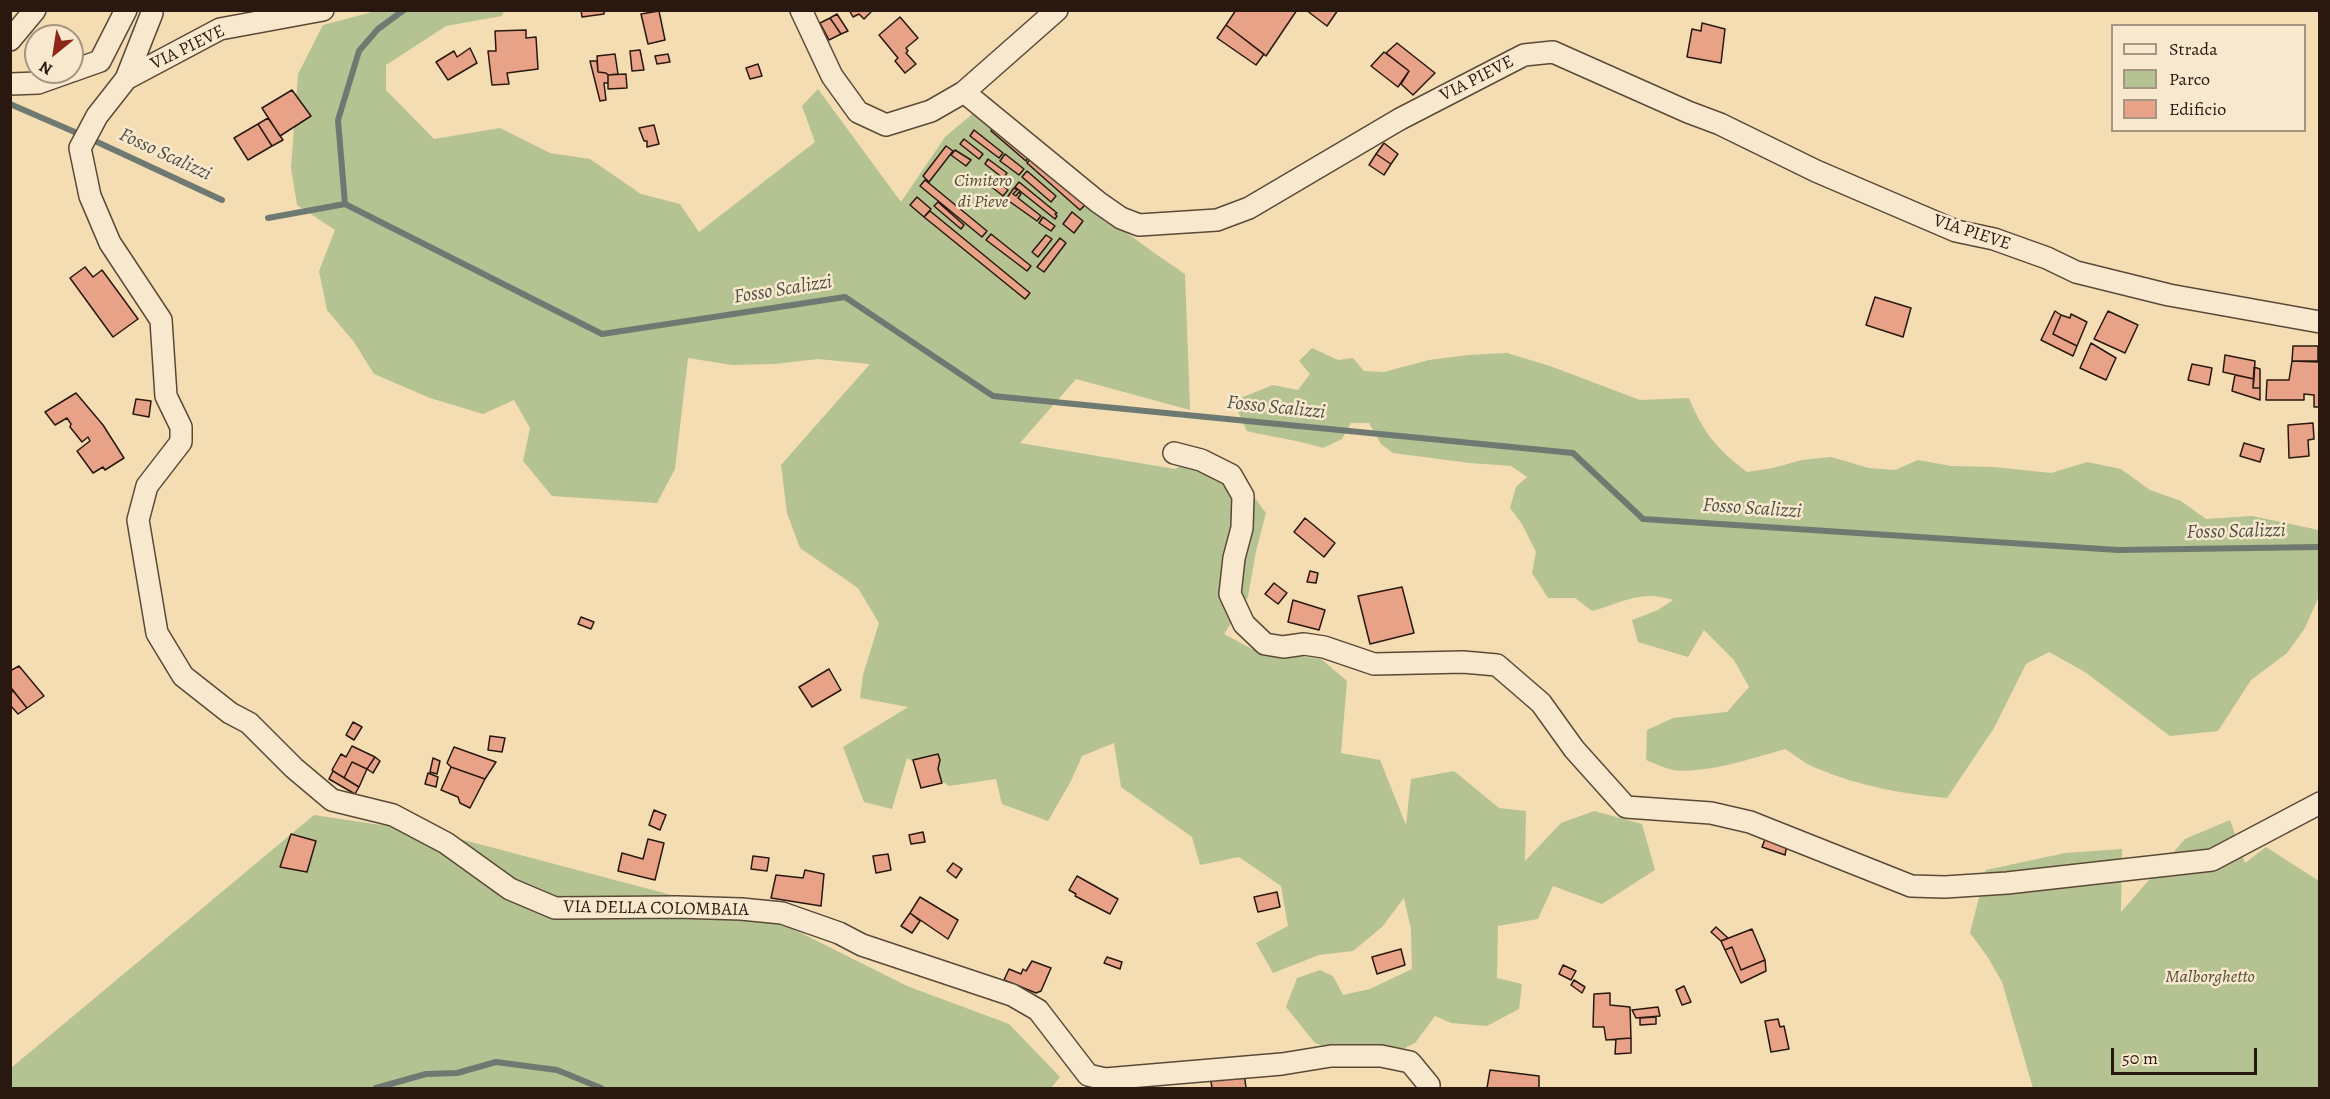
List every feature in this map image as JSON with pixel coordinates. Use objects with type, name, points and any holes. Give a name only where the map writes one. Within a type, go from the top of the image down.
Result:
[{"type":"street","points":[[10,40],[35,10]]},
{"type":"street","points":[[84,66],[100,60],[126,10]]},
{"type":"street","points":[[126,79],[152,13],[151,10]]},
{"type":"street","name":"VIA PIEVE","points":[[126,79],[219,29],[324,10]]},
{"type":"street","points":[[801,10],[832,76],[858,112],[886,125],[931,111],[964,92],[1057,10]]},
{"type":"street","name":"VIA PIEVE","points":[[964,92],[1098,202],[1121,218],[1139,225],[1159,225],[1217,220],[1249,208],[1400,119],[1524,55],[1553,52],[1678,108],[1720,124],[1816,171],[1956,231],[1994,240],[2047,258],[2076,272],[2169,295],[2319,322]]},
{"type":"street","name":"VIA DELLA COLOMBAIA","points":[[126,79],[97,116],[80,148],[90,196],[110,243],[161,320],[166,396],[181,427],[181,442],[147,486],[138,520],[157,633],[183,676],[230,713],[249,723],[294,768],[332,800],[393,815],[446,843],[510,889],[555,908],[698,908],[782,914],[839,933],[862,945],[1012,995],[1038,1010],[1088,1075],[1105,1079],[1173,1075],[1191,1071],[1282,1065],[1331,1056],[1381,1056],[1410,1062],[1429,1085],[1428,1089]]},
{"type":"street","points":[[1174,453],[1201,460],[1231,475],[1243,496],[1242,528],[1234,558],[1230,594],[1244,624],[1265,644],[1283,647],[1304,644],[1324,647],[1374,664],[1463,662],[1497,665],[1541,703],[1574,749],[1626,807],[1711,813],[1750,822],[1911,886],[1945,887],[2007,883],[2212,860],[2319,803]]},
{"type":"green space","name":"Cimitero di Pieve","points":[[376,11],[504,11],[502,16],[446,26],[386,65],[386,90],[434,139],[500,128],[550,153],[590,159],[641,194],[680,204],[699,232],[815,142],[802,106],[818,89],[901,202],[945,137],[977,110],[1105,216],[1185,274],[1190,410],[1076,379],[1020,443],[1175,469],[1200,456],[1239,477],[1266,513],[1256,551],[1248,597],[1224,634],[1252,649],[1321,659],[1347,681],[1341,753],[1380,760],[1406,825],[1411,779],[1454,771],[1499,808],[1526,811],[1525,861],[1561,823],[1594,811],[1642,824],[1655,870],[1602,904],[1553,886],[1538,919],[1498,926],[1497,978],[1522,984],[1519,1009],[1487,1026],[1451,1023],[1435,1016],[1415,1043],[1372,1064],[1315,1043],[1286,1007],[1297,978],[1320,970],[1333,976],[1343,995],[1370,989],[1412,969],[1411,929],[1404,898],[1382,927],[1353,951],[1319,955],[1273,973],[1256,943],[1288,926],[1281,886],[1239,857],[1200,865],[1192,837],[1121,787],[1114,743],[1082,756],[1071,781],[1048,821],[1002,804],[996,779],[949,786],[907,758],[892,809],[864,802],[843,747],[908,707],[860,698],[863,675],[879,623],[858,588],[800,548],[787,513],[781,465],[870,364],[818,359],[775,364],[732,365],[688,358],[675,469],[657,503],[552,496],[523,461],[530,428],[514,400],[483,414],[430,398],[374,374],[354,342],[327,310],[319,271],[335,230],[297,205],[291,168],[298,74],[323,25]]},
{"type":"green space","points":[[1312,348],[1338,360],[1353,358],[1364,371],[1384,372],[1429,360],[1507,353],[1550,366],[1640,400],[1689,398],[1712,440],[1747,472],[1802,460],[1831,457],[1869,468],[1895,470],[1918,460],[1951,466],[1994,467],[2051,473],[2087,462],[2121,469],[2150,490],[2181,501],[2206,519],[2252,516],[2319,530],[2319,596],[2305,628],[2287,653],[2251,680],[2218,731],[2170,736],[2085,672],[2049,652],[2026,664],[1994,728],[1947,798],[1897,791],[1848,780],[1812,766],[1785,749],[1744,761],[1700,770],[1673,770],[1646,760],[1647,730],[1673,718],[1727,712],[1749,687],[1734,660],[1704,630],[1688,657],[1638,642],[1632,620],[1658,610],[1673,600],[1662,597],[1641,597],[1592,611],[1575,598],[1548,598],[1532,573],[1536,552],[1522,524],[1510,508],[1516,487],[1527,477],[1511,466],[1393,453],[1381,444],[1369,423],[1351,423],[1342,439],[1323,448],[1247,431],[1233,401],[1273,385],[1298,390],[1310,374],[1299,361]]},
{"type":"green space","points":[[314,815],[441,834],[785,925],[907,986],[1009,1024],[1060,1077],[1051,1088],[11,1088],[11,1068]]},
{"type":"green space","name":"Malborghetto","points":[[2230,820],[2245,863],[2266,847],[2319,881],[2319,1088],[2033,1088],[2002,982],[1970,933],[1986,870],[2065,853],[2122,849],[2121,912],[2185,839]]},
{"type":"building","points":[[581,10],[604,10],[604,14],[582,17]]},
{"type":"building","points":[[849,10],[869,10],[871,12],[864,19],[859,14],[853,17]]},
{"type":"building","points":[[1236,10],[1297,10],[1266,56],[1226,25]]},
{"type":"building","points":[[1306,10],[1338,10],[1327,26]]},
{"type":"building","points":[[659,11],[665,40],[648,44],[641,14]]},
{"type":"building","points":[[837,14],[848,31],[841,34],[830,18]]},
{"type":"building","points":[[900,17],[918,38],[906,48],[908,51],[906,53],[916,64],[905,73],[895,61],[898,58],[879,35]]},
{"type":"building","points":[[830,18],[841,34],[829,40],[820,23]]},
{"type":"building","points":[[1702,23],[1725,29],[1721,63],[1687,57],[1692,29],[1701,31]]},
{"type":"building","points":[[1226,25],[1264,54],[1256,65],[1217,38]]},
{"type":"building","points":[[526,30],[526,38],[536,37],[538,69],[507,73],[509,84],[492,85],[488,51],[496,51],[495,31]]},
{"type":"building","points":[[1397,43],[1435,73],[1413,95],[1401,84],[1409,71],[1386,53]]},
{"type":"building","points":[[470,48],[477,63],[448,80],[436,62],[454,51],[457,57]]},
{"type":"building","points":[[640,50],[644,70],[632,71],[630,51]]},
{"type":"building","points":[[1384,52],[1409,71],[1398,87],[1371,66]]},
{"type":"building","points":[[615,54],[618,74],[608,75],[598,72],[597,56]]},
{"type":"building","points":[[668,54],[670,62],[657,64],[655,56]]},
{"type":"building","points":[[590,61],[597,61],[598,72],[608,75],[608,83],[604,83],[606,100],[600,101]]},
{"type":"building","points":[[758,64],[762,76],[750,79],[746,68]]},
{"type":"building","points":[[626,74],[627,88],[608,89],[608,75]]},
{"type":"building","points":[[292,90],[311,116],[280,136],[262,108]]},
{"type":"building","points":[[268,118],[283,140],[272,146],[258,124]]},
{"type":"building","points":[[258,124],[272,146],[248,160],[234,138]]},
{"type":"building","points":[[654,125],[659,144],[647,147],[647,141],[644,141],[639,128]]},
{"type":"building","points":[[995,127],[1029,156],[1026,161],[991,131]]},
{"type":"building","points":[[974,130],[1003,153],[999,158],[970,136]]},
{"type":"building","points":[[964,139],[983,154],[979,159],[960,144]]},
{"type":"building","points":[[1384,143],[1398,154],[1391,164],[1376,154]]},
{"type":"building","points":[[946,146],[953,151],[929,182],[923,176]]},
{"type":"building","points":[[955,150],[971,160],[966,166],[951,155]]},
{"type":"building","points":[[1005,154],[1024,169],[1019,175],[1000,161]]},
{"type":"building","points":[[1376,154],[1391,164],[1384,175],[1369,165]]},
{"type":"building","points":[[1031,158],[1085,205],[1080,210],[1027,163]]},
{"type":"building","points":[[988,159],[1007,173],[1003,178],[985,164]]},
{"type":"building","points":[[1027,171],[1056,196],[1051,202],[1022,177]]},
{"type":"building","points":[[994,178],[1008,190],[1003,196],[988,184]]},
{"type":"building","points":[[925,180],[987,231],[982,237],[920,186]]},
{"type":"building","points":[[1019,182],[1057,213],[1055,219],[1015,187]]},
{"type":"building","points":[[1014,188],[1017,190],[1013,194],[1016,196],[1019,192],[1021,194],[1018,198],[1041,216],[1037,221],[1006,199]]},
{"type":"building","points":[[917,197],[931,209],[924,217],[910,205]]},
{"type":"building","points":[[938,202],[964,225],[961,229],[934,206]]},
{"type":"building","points":[[930,211],[1030,293],[1025,299],[924,217]]},
{"type":"building","points":[[1072,212],[1083,221],[1074,233],[1063,224]]},
{"type":"building","points":[[1043,217],[1055,226],[1051,231],[1039,223]]},
{"type":"building","points":[[991,234],[1031,266],[1027,271],[986,240]]},
{"type":"building","points":[[1046,235],[1052,239],[1038,257],[1032,252]]},
{"type":"building","points":[[1060,238],[1066,243],[1044,272],[1037,267]]},
{"type":"building","points":[[85,267],[93,277],[102,270],[138,319],[113,337],[70,278]]},
{"type":"building","points":[[1875,297],[1911,308],[1903,337],[1866,325]]},
{"type":"building","points":[[2055,311],[2061,315],[2053,334],[2077,346],[2073,356],[2041,340]]},
{"type":"building","points":[[2108,311],[2138,325],[2125,353],[2094,339]]},
{"type":"building","points":[[2071,314],[2087,322],[2077,346],[2053,334],[2061,315],[2070,318]]},
{"type":"building","points":[[2091,343],[2116,358],[2106,380],[2080,368]]},
{"type":"building","points":[[2293,346],[2318,346],[2318,362],[2292,361]]},
{"type":"building","points":[[2225,355],[2255,361],[2254,379],[2223,372]]},
{"type":"building","points":[[2292,361],[2320,361],[2320,407],[2314,407],[2314,395],[2304,394],[2304,400],[2266,400],[2267,380],[2289,380]]},
{"type":"building","points":[[2192,364],[2212,368],[2209,385],[2188,380]]},
{"type":"building","points":[[2254,367],[2260,369],[2260,388],[2253,388]]},
{"type":"building","points":[[2235,375],[2254,379],[2253,388],[2260,388],[2260,400],[2232,391]]},
{"type":"building","points":[[76,393],[103,425],[124,458],[105,470],[103,467],[93,473],[77,451],[90,441],[88,437],[82,442],[70,427],[71,424],[67,418],[55,425],[45,412]]},
{"type":"building","points":[[136,399],[151,401],[149,417],[133,414]]},
{"type":"building","points":[[2313,423],[2314,439],[2308,440],[2309,456],[2289,458],[2288,425]]},
{"type":"building","points":[[2244,443],[2264,449],[2260,462],[2240,456]]},
{"type":"building","points":[[1305,518],[1335,543],[1324,557],[1294,532]]},
{"type":"building","points":[[1310,571],[1318,573],[1316,583],[1307,582]]},
{"type":"building","points":[[1274,583],[1287,593],[1278,604],[1265,594]]},
{"type":"building","points":[[1402,587],[1414,633],[1370,644],[1358,596]]},
{"type":"building","points":[[1293,600],[1325,610],[1319,630],[1288,622]]},
{"type":"building","points":[[581,617],[594,622],[591,629],[578,624]]},
{"type":"building","points":[[19,666],[44,696],[27,708],[10,687],[10,671]]},
{"type":"building","points":[[829,669],[841,690],[812,707],[799,687]]},
{"type":"building","points":[[12,689],[27,708],[18,714],[10,705]]},
{"type":"building","points":[[353,722],[362,727],[354,740],[346,735]]},
{"type":"building","points":[[490,736],[505,738],[502,752],[488,750]]},
{"type":"building","points":[[352,746],[375,757],[367,769],[352,762],[344,778],[332,770],[341,754],[346,757]]},
{"type":"building","points":[[454,747],[496,762],[485,779],[451,767],[447,763]]},
{"type":"building","points":[[938,754],[940,760],[938,769],[942,783],[921,788],[913,760]]},
{"type":"building","points":[[375,757],[380,761],[373,773],[367,769]]},
{"type":"building","points":[[433,758],[440,761],[437,774],[430,772]]},
{"type":"building","points":[[352,762],[367,769],[359,787],[344,778]]},
{"type":"building","points":[[451,767],[485,779],[470,808],[460,803],[458,797],[441,790]]},
{"type":"building","points":[[333,771],[359,787],[355,794],[329,779]]},
{"type":"building","points":[[428,773],[438,777],[436,787],[425,784]]},
{"type":"building","points":[[654,810],[666,815],[660,830],[649,825]]},
{"type":"building","points":[[923,832],[925,842],[911,844],[909,835]]},
{"type":"building","points":[[291,834],[316,841],[307,872],[280,867]]},
{"type":"building","points":[[1767,834],[1788,840],[1785,855],[1762,847]]},
{"type":"building","points":[[648,839],[664,843],[655,880],[618,871],[622,853],[643,859]]},
{"type":"building","points":[[888,854],[891,870],[876,873],[873,856]]},
{"type":"building","points":[[753,856],[769,858],[767,871],[751,869]]},
{"type":"building","points":[[953,863],[962,869],[956,878],[947,871]]},
{"type":"building","points":[[805,870],[824,874],[821,906],[771,898],[776,875],[803,878]]},
{"type":"building","points":[[1077,876],[1118,899],[1110,914],[1075,896],[1076,894],[1069,890]]},
{"type":"building","points":[[1277,892],[1280,907],[1258,912],[1254,897]]},
{"type":"building","points":[[920,897],[958,920],[948,939],[910,913]]},
{"type":"building","points":[[910,913],[920,921],[912,933],[901,926]]},
{"type":"building","points":[[1716,927],[1728,938],[1721,941],[1711,932]]},
{"type":"building","points":[[1752,929],[1765,960],[1741,970],[1732,947],[1725,950],[1721,941]]},
{"type":"building","points":[[1732,947],[1741,970],[1765,960],[1766,971],[1741,983],[1725,950]]},
{"type":"building","points":[[1401,949],[1405,965],[1377,974],[1372,957]]},
{"type":"building","points":[[1107,957],[1122,962],[1120,969],[1104,963]]},
{"type":"building","points":[[1032,961],[1051,968],[1041,991],[1036,993],[1004,980],[1009,969],[1021,974],[1023,969],[1026,971]]},
{"type":"building","points":[[1563,965],[1576,971],[1571,980],[1559,974]]},
{"type":"building","points":[[1574,980],[1585,987],[1582,993],[1571,985]]},
{"type":"building","points":[[1684,986],[1691,1002],[1682,1005],[1676,990]]},
{"type":"building","points":[[1610,993],[1610,1005],[1630,1007],[1631,1038],[1606,1040],[1604,1027],[1593,1027],[1594,994]]},
{"type":"building","points":[[1658,1007],[1660,1016],[1636,1018],[1632,1010]]},
{"type":"building","points":[[1656,1017],[1656,1024],[1640,1025],[1640,1018]]},
{"type":"building","points":[[1778,1019],[1780,1027],[1784,1026],[1789,1049],[1771,1052],[1765,1021]]},
{"type":"building","points":[[1631,1038],[1631,1053],[1615,1054],[1616,1039]]},
{"type":"building","points":[[1490,1070],[1539,1076],[1539,1088],[1487,1088]]},
{"type":"building","points":[[1244,1072],[1246,1088],[1212,1088],[1210,1076]]},
{"type":"waterway","points":[[345,204],[338,120],[359,51],[378,29],[404,10]]},
{"type":"waterway","name":"Fosso Scalizzi","points":[[10,104],[77,133]]},
{"type":"waterway","name":"Fosso Scalizzi","points":[[95,141],[222,200]]},
{"type":"waterway","name":"Fosso Scalizzi","points":[[268,218],[345,204],[602,334],[845,297],[993,396],[1573,453],[1643,519],[2118,550],[2320,547]]},
{"type":"waterway","points":[[376,1088],[426,1074],[457,1073],[496,1062],[557,1070],[601,1088]]}]
